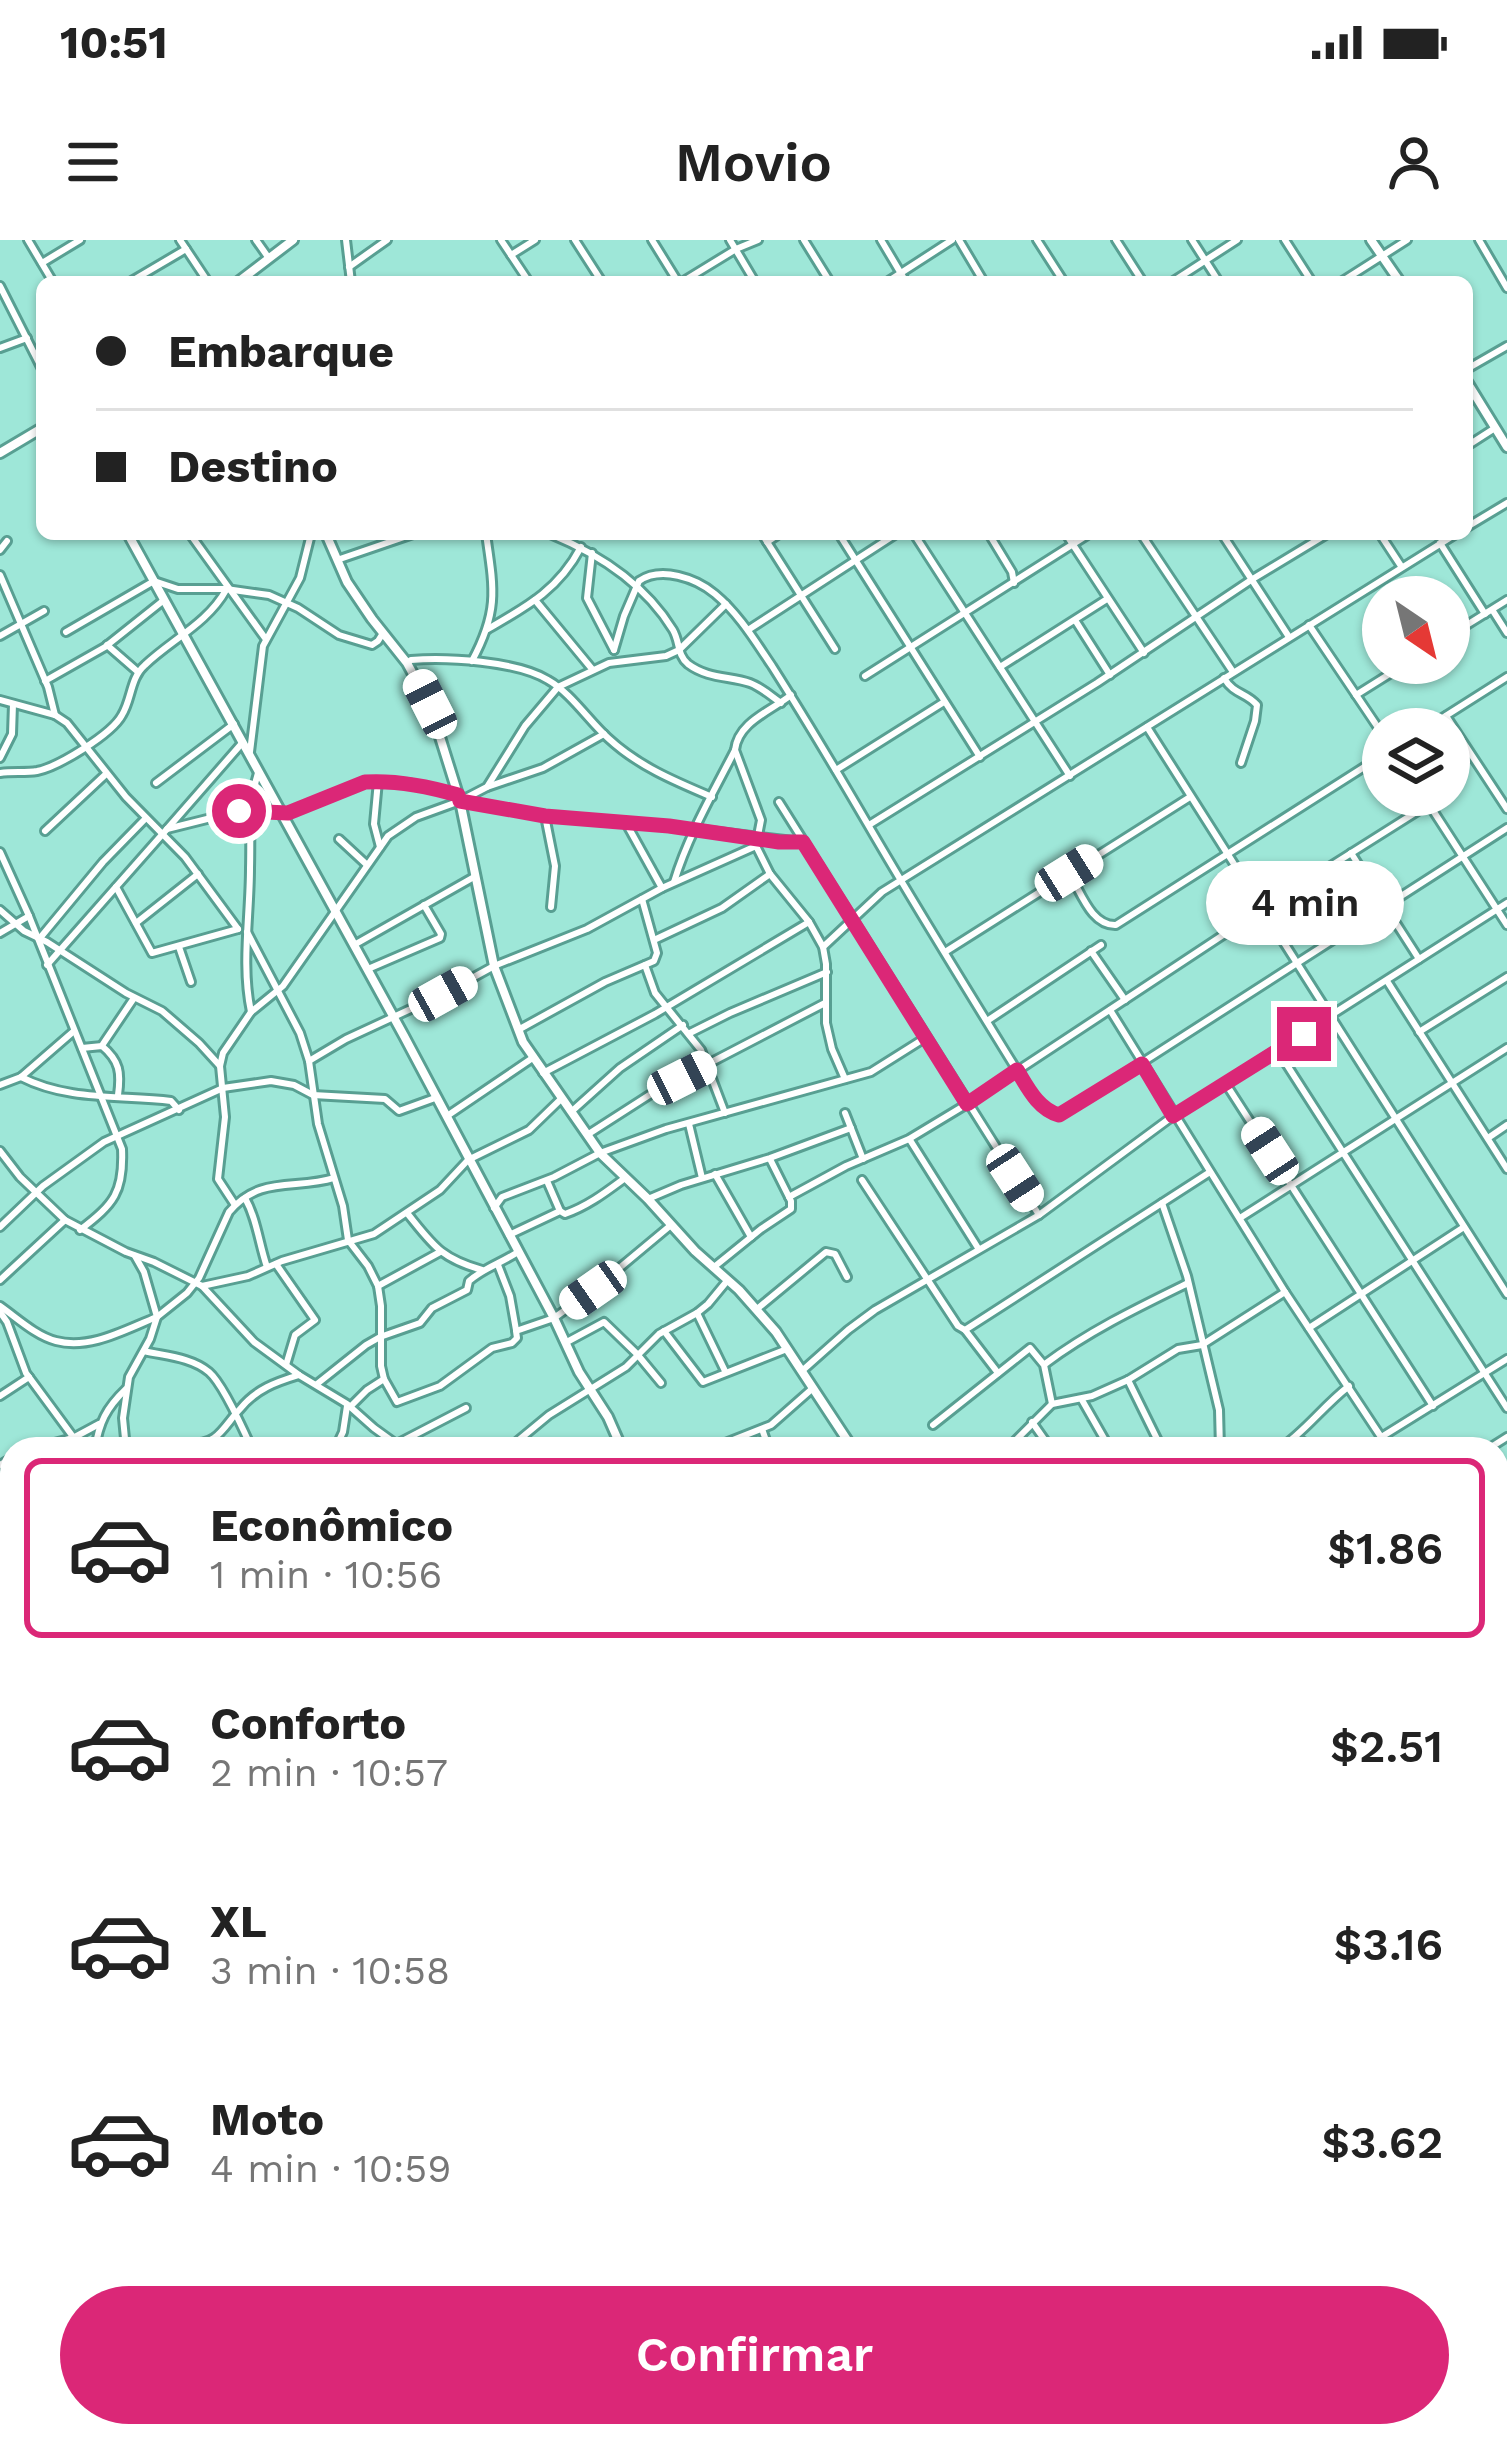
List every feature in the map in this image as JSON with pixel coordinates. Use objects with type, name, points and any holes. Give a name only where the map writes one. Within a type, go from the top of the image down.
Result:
[{"type":"street","points":[[28,240],[50,276]]},
{"type":"street","points":[[42,263],[80,240]]},
{"type":"street","points":[[180,240],[204,276]]},
{"type":"street","points":[[256,240],[268,257]]},
{"type":"street","points":[[245,276],[293,240]]},
{"type":"street","points":[[346,240],[350,276]]},
{"type":"street","points":[[349,267],[387,240]]},
{"type":"street","points":[[501,240],[526,276]]},
{"type":"street","points":[[511,255],[535,240]]},
{"type":"street","points":[[575,240],[598,276]]},
{"type":"street","points":[[652,240],[676,276]]},
{"type":"street","points":[[730,240],[752,276]]},
{"type":"street","points":[[690,276],[758,240]]},
{"type":"street","points":[[804,240],[826,276]]},
{"type":"street","points":[[881,240],[903,276]]},
{"type":"street","points":[[907,276],[955,240],[980,276]]},
{"type":"street","points":[[1037,240],[1060,276]]},
{"type":"street","points":[[1116,240],[1139,276]]},
{"type":"street","points":[[1192,240],[1216,276]]},
{"type":"street","points":[[1181,276],[1237,240]]},
{"type":"street","points":[[1285,240],[1308,276]]},
{"type":"street","points":[[1371,240],[1396,276]]},
{"type":"street","points":[[1350,276],[1407,240]]},
{"type":"street","points":[[1479,240],[1507,288]]},
{"type":"street","points":[[140,276],[186,249]]},
{"type":"street","points":[[0,286],[36,357]]},
{"type":"street","points":[[0,348],[27,338]]},
{"type":"street","points":[[1473,366],[1507,346]]},
{"type":"street","points":[[1473,392],[1507,447]]},
{"type":"street","points":[[1473,442],[1495,428]]},
{"type":"street","points":[[0,453],[36,432]]},
{"type":"street","points":[[1473,523],[1507,503]]},
{"type":"street","points":[[131,540],[616,1437]]},
{"type":"street","points":[[194,540],[266,638]]},
{"type":"street","points":[[250,756],[266,638],[300,578],[310,540]]},
{"type":"street","points":[[329,540],[361,603],[407,663],[430,704],[459,798],[494,966],[533,1057],[600,1153],[757,1309],[846,1437]]},
{"type":"street","points":[[337,560],[395,540]]},
{"type":"street","points":[[472,661],[488,628],[494,584],[487,540]]},
{"type":"street","points":[[567,540],[637,586],[674,631],[679,650],[692,667],[724,680],[748,682],[781,703]]},
{"type":"street","points":[[766,540],[835,649]]},
{"type":"street","points":[[843,540],[980,757]]},
{"type":"street","points":[[748,630],[887,540]]},
{"type":"street","points":[[918,540],[1070,776]]},
{"type":"street","points":[[993,540],[1014,583]]},
{"type":"street","points":[[1070,540],[1144,653]]},
{"type":"street","points":[[865,676],[1080,540]]},
{"type":"street","points":[[1145,540],[1233,672]]},
{"type":"street","points":[[1226,540],[1289,637]]},
{"type":"street","points":[[868,826],[1317,540]]},
{"type":"street","points":[[1384,540],[1401,567]]},
{"type":"street","points":[[823,946],[900,881],[1446,540]]},
{"type":"street","points":[[0,550],[7,541]]},
{"type":"street","points":[[1441,543],[1507,633]]},
{"type":"street","points":[[488,628],[565,575],[580,547]]},
{"type":"street","points":[[592,553],[587,598],[619,661]]},
{"type":"street","points":[[1012,572],[1023,577]]},
{"type":"street","points":[[0,575],[55,715]]},
{"type":"street","points":[[614,650],[644,577],[684,578],[712,591],[726,604],[791,695],[1034,1097],[1059,1115],[1507,828]]},
{"type":"street","points":[[66,632],[154,581],[178,589],[269,595],[339,635],[363,643],[375,644],[383,633]]},
{"type":"street","points":[[0,773],[38,771],[84,747],[123,715],[138,672],[218,604],[228,589]]},
{"type":"street","points":[[1000,668],[1107,599]]},
{"type":"street","points":[[45,681],[107,645],[164,600]]},
{"type":"street","points":[[535,600],[592,669]]},
{"type":"street","points":[[1470,623],[1507,600]]},
{"type":"street","points":[[487,787],[525,726],[558,687],[592,669],[679,650],[726,604]]},
{"type":"street","points":[[0,636],[44,611]]},
{"type":"street","points":[[1075,620],[1110,675]]},
{"type":"street","points":[[1309,625],[1365,708]]},
{"type":"street","points":[[107,645],[138,672]]},
{"type":"street","points":[[407,663],[447,658],[535,674],[558,687],[604,734],[650,769],[712,796]]},
{"type":"street","points":[[1224,678],[1231,691],[1256,705],[1256,721],[1241,763]]},
{"type":"street","points":[[1460,708],[1506,681]]},
{"type":"street","points":[[1356,695],[1374,684]]},
{"type":"street","points":[[674,883],[689,838],[740,733],[791,695]]},
{"type":"street","points":[[0,700],[55,715],[67,723],[145,819],[165,832],[244,930],[279,990],[309,1061],[348,1240],[378,1286],[384,1378],[395,1400],[447,1382],[492,1348],[517,1338],[510,1296],[498,1265]]},
{"type":"street","points":[[836,770],[944,702]]},
{"type":"street","points":[[0,758],[12,734],[13,704]]},
{"type":"street","points":[[156,783],[233,724]]},
{"type":"street","points":[[1147,727],[1507,1294]]},
{"type":"street","points":[[235,1204],[218,1179],[225,1118],[220,1066],[228,1041],[251,1012],[279,990],[366,864],[388,836],[416,817],[543,768],[604,734]]},
{"type":"street","points":[[47,965],[243,742]]},
{"type":"street","points":[[735,750],[761,820],[758,842],[770,874],[823,946],[832,1049],[845,1079]]},
{"type":"street","points":[[1470,752],[1507,809]]},
{"type":"street","points":[[1069,873],[1097,920],[1106,926],[1117,925],[1362,769]]},
{"type":"street","points":[[251,1012],[244,930],[249,810],[258,772]]},
{"type":"street","points":[[45,831],[106,774]]},
{"type":"street","points":[[378,781],[374,824],[380,847]]},
{"type":"street","points":[[165,832],[249,810],[280,814],[378,781],[409,783],[545,816],[695,829],[758,842],[803,842]]},
{"type":"street","points":[[1496,791],[1507,784]]},
{"type":"street","points":[[945,952],[1190,797]]},
{"type":"street","points":[[779,802],[1039,1215]]},
{"type":"street","points":[[545,816],[555,866],[551,907]]},
{"type":"street","points":[[789,1197],[967,1104],[1410,816]]},
{"type":"street","points":[[1437,816],[1507,925]]},
{"type":"street","points":[[38,938],[145,819]]},
{"type":"street","points":[[626,824],[662,889]]},
{"type":"street","points":[[339,839],[366,864]]},
{"type":"street","points":[[309,1061],[494,966],[616,915],[758,842]]},
{"type":"street","points":[[0,852],[122,1149],[122,1184],[111,1204],[80,1230]]},
{"type":"street","points":[[1351,854],[1418,959]]},
{"type":"street","points":[[136,922],[198,874]]},
{"type":"street","points":[[653,940],[722,908],[770,874]]},
{"type":"street","points":[[354,945],[474,877]]},
{"type":"street","points":[[116,887],[152,953],[244,930]]},
{"type":"street","points":[[518,1030],[657,958],[642,898]]},
{"type":"street","points":[[803,1370],[848,1330],[1039,1215],[1173,1116],[1507,903]]},
{"type":"street","points":[[367,970],[440,938],[424,905]]},
{"type":"street","points":[[0,910],[15,924],[162,1011],[220,1066]]},
{"type":"street","points":[[0,933],[28,916]]},
{"type":"street","points":[[543,1073],[809,922]]},
{"type":"street","points":[[987,1021],[1100,945]]},
{"type":"street","points":[[179,947],[191,982]]},
{"type":"street","points":[[1091,952],[1125,1000]]},
{"type":"street","points":[[645,965],[655,993],[690,1033],[725,1113]]},
{"type":"street","points":[[690,1033],[826,972]]},
{"type":"street","points":[[1419,1032],[1507,977]]},
{"type":"street","points":[[1387,981],[1507,1169]]},
{"type":"street","points":[[102,1046],[134,998]]},
{"type":"street","points":[[587,1135],[654,1092],[825,1003]]},
{"type":"street","points":[[1110,1010],[1285,1292],[1382,1436],[1507,1359]]},
{"type":"street","points":[[571,1112],[620,1068],[683,1025]]},
{"type":"street","points":[[0,1085],[21,1077],[75,1030]]},
{"type":"street","points":[[494,1208],[502,1197],[600,1153],[651,1133],[879,1068],[926,1038]]},
{"type":"street","points":[[82,1048],[102,1046]]},
{"type":"street","points":[[102,1046],[119,1065],[118,1095]]},
{"type":"street","points":[[1240,1219],[1507,1048]]},
{"type":"street","points":[[1278,1051],[1507,1408]]},
{"type":"street","points":[[446,1117],[533,1057]]},
{"type":"street","points":[[21,1077],[75,1095],[171,1101],[179,1110]]},
{"type":"street","points":[[0,1227],[35,1193],[117,1133],[223,1088],[271,1081],[313,1095],[385,1099],[399,1111],[435,1098]]},
{"type":"street","points":[[1226,1084],[1433,1406]]},
{"type":"street","points":[[0,1309],[62,1342],[110,1336],[157,1317],[199,1285],[248,1276],[374,1234],[440,1190],[468,1160],[530,1130],[561,1099]]},
{"type":"street","points":[[845,1113],[863,1159]]},
{"type":"street","points":[[688,1124],[702,1179]]},
{"type":"street","points":[[1488,1138],[1507,1125]]},
{"type":"street","points":[[648,1199],[850,1128]]},
{"type":"street","points":[[909,1138],[978,1248]]},
{"type":"street","points":[[0,1151],[65,1220],[199,1285],[254,1342],[386,1437]]},
{"type":"street","points":[[714,1267],[791,1210],[770,1158]]},
{"type":"street","points":[[965,1330],[1210,1172]]},
{"type":"street","points":[[715,1174],[751,1238]]},
{"type":"street","points":[[199,1285],[235,1204],[273,1185],[334,1178]]},
{"type":"street","points":[[546,1180],[565,1214],[595,1201],[625,1178]]},
{"type":"street","points":[[862,1180],[958,1326],[998,1373]]},
{"type":"street","points":[[245,1198],[258,1241],[315,1320],[295,1335],[286,1365]]},
{"type":"street","points":[[1162,1203],[1188,1283],[1219,1410],[1220,1437]]},
{"type":"street","points":[[508,1235],[560,1211]]},
{"type":"street","points":[[407,1213],[440,1252],[482,1270]]},
{"type":"street","points":[[0,1280],[65,1220]]},
{"type":"street","points":[[516,1331],[554,1318],[671,1225]]},
{"type":"street","points":[[1309,1328],[1464,1227]]},
{"type":"street","points":[[378,1286],[440,1252]]},
{"type":"street","points":[[317,1384],[380,1337],[420,1323],[432,1307],[467,1290],[469,1281],[482,1270],[518,1252]]},
{"type":"street","points":[[757,1309],[826,1252],[835,1254],[847,1277]]},
{"type":"street","points":[[125,1437],[126,1389],[157,1317],[135,1256]]},
{"type":"street","points":[[520,1437],[621,1371],[664,1330],[697,1313],[728,1280]]},
{"type":"street","points":[[1044,1365],[1188,1283]]},
{"type":"street","points":[[1018,1437],[1052,1404],[1082,1400],[1128,1380],[1178,1349],[1202,1346],[1285,1292]]},
{"type":"street","points":[[0,1309],[29,1377],[72,1437]]},
{"type":"street","points":[[697,1313],[725,1371]]},
{"type":"street","points":[[565,1343],[604,1322],[661,1383]]},
{"type":"street","points":[[664,1330],[703,1382],[788,1349]]},
{"type":"street","points":[[933,1425],[1030,1348],[1044,1365],[1052,1404]]},
{"type":"street","points":[[143,1351],[174,1356],[208,1371],[246,1437]]},
{"type":"street","points":[[214,1437],[263,1388],[299,1375]]},
{"type":"street","points":[[0,1396],[29,1377]]},
{"type":"street","points":[[341,1437],[348,1406],[384,1378]]},
{"type":"street","points":[[1128,1380],[1156,1437]]},
{"type":"street","points":[[1296,1437],[1348,1386]]},
{"type":"street","points":[[743,1437],[780,1418],[814,1387]]},
{"type":"street","points":[[96,1437],[111,1403],[126,1389]]},
{"type":"street","points":[[1082,1400],[1103,1437]]},
{"type":"street","points":[[417,1437],[466,1408]]},
{"type":"street","points":[[1032,1422],[1043,1437]]},
{"type":"street","points":[[75,1437],[99,1424]]},
{"type":"street","points":[[762,1430],[765,1437]]},
{"type":"route","points":[[239,811],[288,813],[378,781],[433,788],[458,795],[460,801],[545,816],[803,842],[967,1104],[1017,1070],[1034,1097],[1059,1115],[1142,1064],[1173,1116],[1304,1034]]}]
